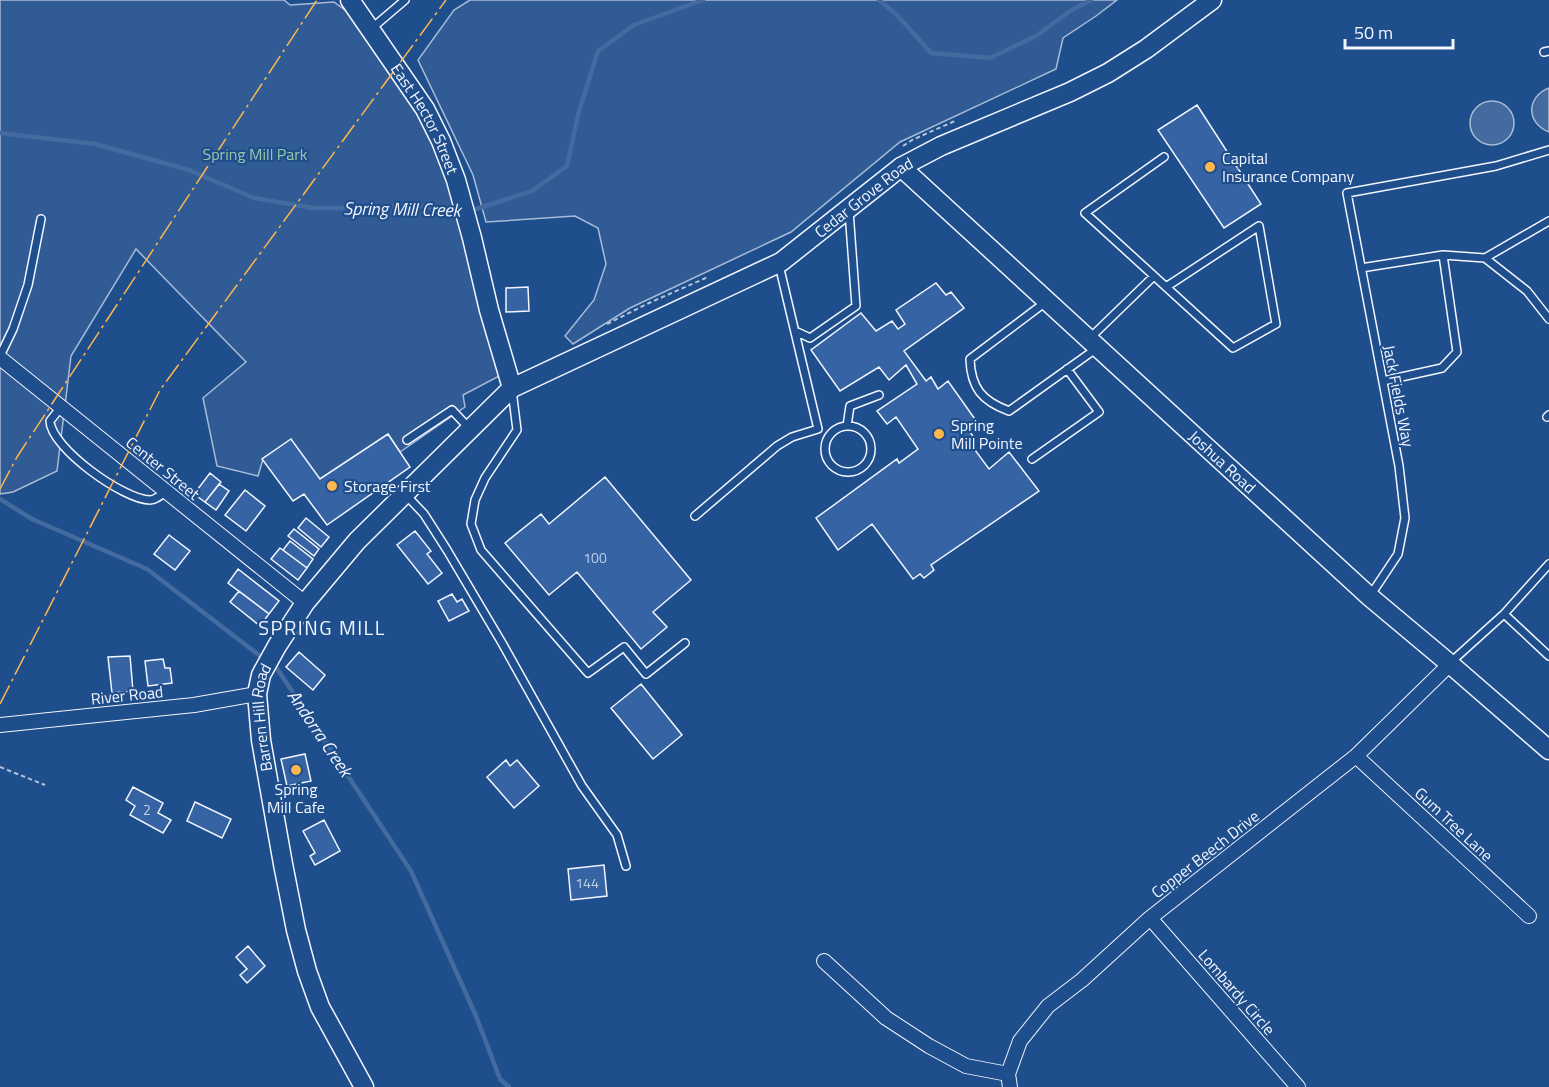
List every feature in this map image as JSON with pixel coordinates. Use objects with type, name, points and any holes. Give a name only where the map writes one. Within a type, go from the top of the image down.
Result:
[{"type":"main road","name":"East Hector Street","points":[[350,0],[425,109],[441,141],[456,180],[489,310],[512,388]]},
{"type":"main road","name":"Cedar Grove Road","points":[[512,388],[778,263],[901,167],[941,146],[1070,92],[1108,73],[1146,49],[1212,0]]},
{"type":"main road","name":"Joshua Road","points":[[901,167],[1370,597],[1549,750]]},
{"type":"main road","name":"Barren Hill Road","points":[[364,1087],[320,1007],[301,951],[265,764],[257,694],[261,675],[305,603],[357,541],[512,388]]},
{"type":"street","name":"Center Street","points":[[0,357],[305,603]]},
{"type":"street","name":"Copper Beech Drive","points":[[1009,1081],[1020,1041],[1048,1006],[1082,980],[1150,918],[1356,756],[1450,664]]},
{"type":"street","name":"River Road","points":[[0,725],[195,705],[257,694]]},
{"type":"street","name":"Gum Tree Lane","points":[[1356,756],[1529,916]]},
{"type":"street","name":"Lombardy Circle","points":[[1150,918],[1298,1087]]},
{"type":"street","points":[[824,961],[886,1017],[929,1046],[966,1066],[1009,1081]]},
{"type":"lane","points":[[371,29],[405,0]]},
{"type":"lane","name":"Jack Fields Way","points":[[1370,597],[1398,554],[1405,518],[1399,466],[1347,193],[1496,166],[1549,150]]},
{"type":"lane","points":[[1164,157],[1085,213],[1166,287],[1233,348],[1276,324],[1259,225],[1166,287]]},
{"type":"lane","points":[[795,331],[810,338],[856,306],[849,208]]},
{"type":"lane","points":[[0,357],[13,329],[28,285],[41,219]]},
{"type":"lane","points":[[1485,258],[1549,221]]},
{"type":"lane","points":[[1361,268],[1443,255],[1485,258],[1527,291],[1549,319]]},
{"type":"lane","points":[[1383,381],[1442,368],[1457,352],[1443,255]]},
{"type":"lane","points":[[778,263],[818,429],[828,436]]},
{"type":"lane","points":[[1047,301],[970,359],[970,374],[975,387],[995,406],[1009,411],[1067,369],[1154,276]]},
{"type":"lane","points":[[1032,459],[1099,412],[1067,369]]},
{"type":"lane","points":[[512,388],[517,430],[485,478],[475,500],[471,524],[481,550],[588,673],[624,647],[646,674],[685,643]]},
{"type":"lane","points":[[847,426],[850,406],[879,395]]},
{"type":"lane","points":[[61,407],[50,421],[50,427],[55,436],[85,467],[103,479],[143,499],[155,499],[166,491]]},
{"type":"lane","points":[[407,440],[452,410],[470,430]]},
{"type":"lane","points":[[854,426],[860,429],[869,441],[870,455],[862,467],[848,472],[835,468],[826,457],[825,442],[828,436],[833,430],[854,426]]},
{"type":"lane","points":[[695,516],[777,446],[792,437],[818,429]]},
{"type":"lane","points":[[405,494],[424,514],[447,550],[582,786],[617,835],[626,866]]},
{"type":"lane","points":[[1450,664],[1504,614],[1549,564]]},
{"type":"lane","points":[[1504,614],[1549,656]]},
{"type":"path","points":[[0,767],[45,785]]},
{"type":"shaded area","name":"Spring Mill Park","points":[[0,0],[284,0],[290,5],[334,2],[371,29],[425,109],[507,372],[463,395],[465,407],[400,452],[388,434],[320,479],[263,459],[258,476],[217,466],[203,398],[246,362],[136,249],[71,356],[57,471],[13,492],[0,494]]},
{"type":"shaded area","points":[[470,0],[1117,0],[1063,38],[1056,69],[900,142],[791,232],[630,308],[573,344],[565,336],[594,300],[606,264],[598,228],[575,216],[486,222],[473,175],[418,60],[454,10]]},
{"type":"shaded area","points":[[1549,88],[1549,132],[1536,123],[1532,110],[1536,97]]},
{"type":"shaded area","points":[[1492,101],[1507,108],[1514,123],[1507,138],[1492,145],[1477,138],[1470,123],[1477,108]]},
{"type":"building","name":"Capital Insurance Company","points":[[1197,105],[1261,204],[1224,228],[1158,130]]},
{"type":"building","name":"Spring Mill Pointe","points":[[936,283],[946,295],[951,292],[964,308],[904,351],[926,381],[931,377],[938,389],[948,381],[977,422],[969,430],[974,438],[969,442],[989,469],[1009,452],[1039,491],[931,565],[934,570],[924,578],[920,574],[913,579],[872,524],[838,550],[816,518],[897,459],[899,463],[918,449],[896,417],[887,424],[877,411],[917,384],[906,365],[889,380],[879,367],[840,391],[811,350],[861,313],[876,331],[892,321],[898,329],[905,324],[896,310]]},
{"type":"building","points":[[528,287],[529,311],[506,312],[506,288]]},
{"type":"building","name":"Storage First","points":[[388,434],[410,467],[327,525],[304,494],[293,501],[262,459],[291,439],[320,479]]},
{"type":"building","points":[[210,473],[221,482],[205,502],[194,494]]},
{"type":"building","points":[[605,477],[691,580],[653,612],[667,627],[641,649],[577,572],[549,595],[505,543],[541,514],[549,524]]},
{"type":"building","points":[[219,484],[229,491],[216,510],[205,502]]},
{"type":"building","points":[[245,490],[265,506],[246,531],[225,515]]},
{"type":"building","points":[[306,518],[329,537],[321,547],[298,528]]},
{"type":"building","points":[[294,529],[319,549],[314,556],[288,536]]},
{"type":"building","points":[[415,531],[431,551],[427,554],[442,573],[428,584],[397,545]]},
{"type":"building","points":[[169,535],[190,551],[175,570],[154,554]]},
{"type":"building","points":[[290,541],[313,559],[307,568],[283,550]]},
{"type":"building","points":[[280,548],[307,568],[298,580],[271,559]]},
{"type":"building","points":[[238,569],[279,601],[269,614],[228,583]]},
{"type":"building","points":[[239,591],[269,614],[260,626],[230,602]]},
{"type":"building","points":[[452,594],[457,602],[462,599],[469,611],[449,621],[438,601]]},
{"type":"building","points":[[299,652],[325,675],[313,690],[286,667]]},
{"type":"building","points":[[130,656],[133,691],[112,693],[108,657]]},
{"type":"building","points":[[163,659],[165,668],[170,668],[172,683],[148,686],[145,661]]},
{"type":"building","points":[[641,684],[682,735],[653,759],[611,708]]},
{"type":"building","name":"Spring Mill Cafe","points":[[305,754],[311,781],[287,786],[281,759]]},
{"type":"building","points":[[506,760],[510,766],[517,760],[539,786],[514,808],[487,777]]},
{"type":"building","points":[[133,787],[163,803],[158,813],[171,820],[163,833],[130,815],[135,806],[126,800]]},
{"type":"building","points":[[195,802],[231,819],[222,838],[187,821]]},
{"type":"building","points":[[324,820],[340,851],[315,865],[310,856],[315,853],[303,831]]},
{"type":"building","points":[[604,865],[607,896],[571,900],[568,869]]},
{"type":"building","points":[[248,946],[265,966],[247,983],[240,975],[247,969],[236,957]]},
{"type":"waterway","name":"Spring Mill Creek","points":[[470,211],[532,191],[567,166],[579,111],[598,51],[634,25],[703,0]]},
{"type":"waterway","name":"Spring Mill Creek","points":[[879,0],[897,15],[931,53],[990,58],[1036,36],[1070,11],[1091,0]]},
{"type":"waterway","name":"Spring Mill Creek","points":[[0,133],[95,144],[189,170],[254,198],[313,208],[375,208],[410,205],[458,210]]},
{"type":"waterway","name":"Andorra Creek","points":[[0,499],[32,519],[147,569],[264,659]]},
{"type":"waterway","name":"Andorra Creek","points":[[271,664],[276,667],[411,871],[476,1016],[500,1079],[509,1087]]},
{"type":"power","points":[[0,489],[17,457],[317,0]]},
{"type":"power","points":[[0,704],[160,390],[446,0]]},
{"type":"place","name":"Capital Insurance Company","points":[[1210,167]]},
{"type":"place","name":"Spring Mill Pointe","points":[[939,434]]},
{"type":"place","name":"Storage First","points":[[332,486]]},
{"type":"place","name":"Spring Mill Cafe","points":[[296,770]]},
{"type":"district","name":"SPRING MILL","points":[[322,627]]}]
